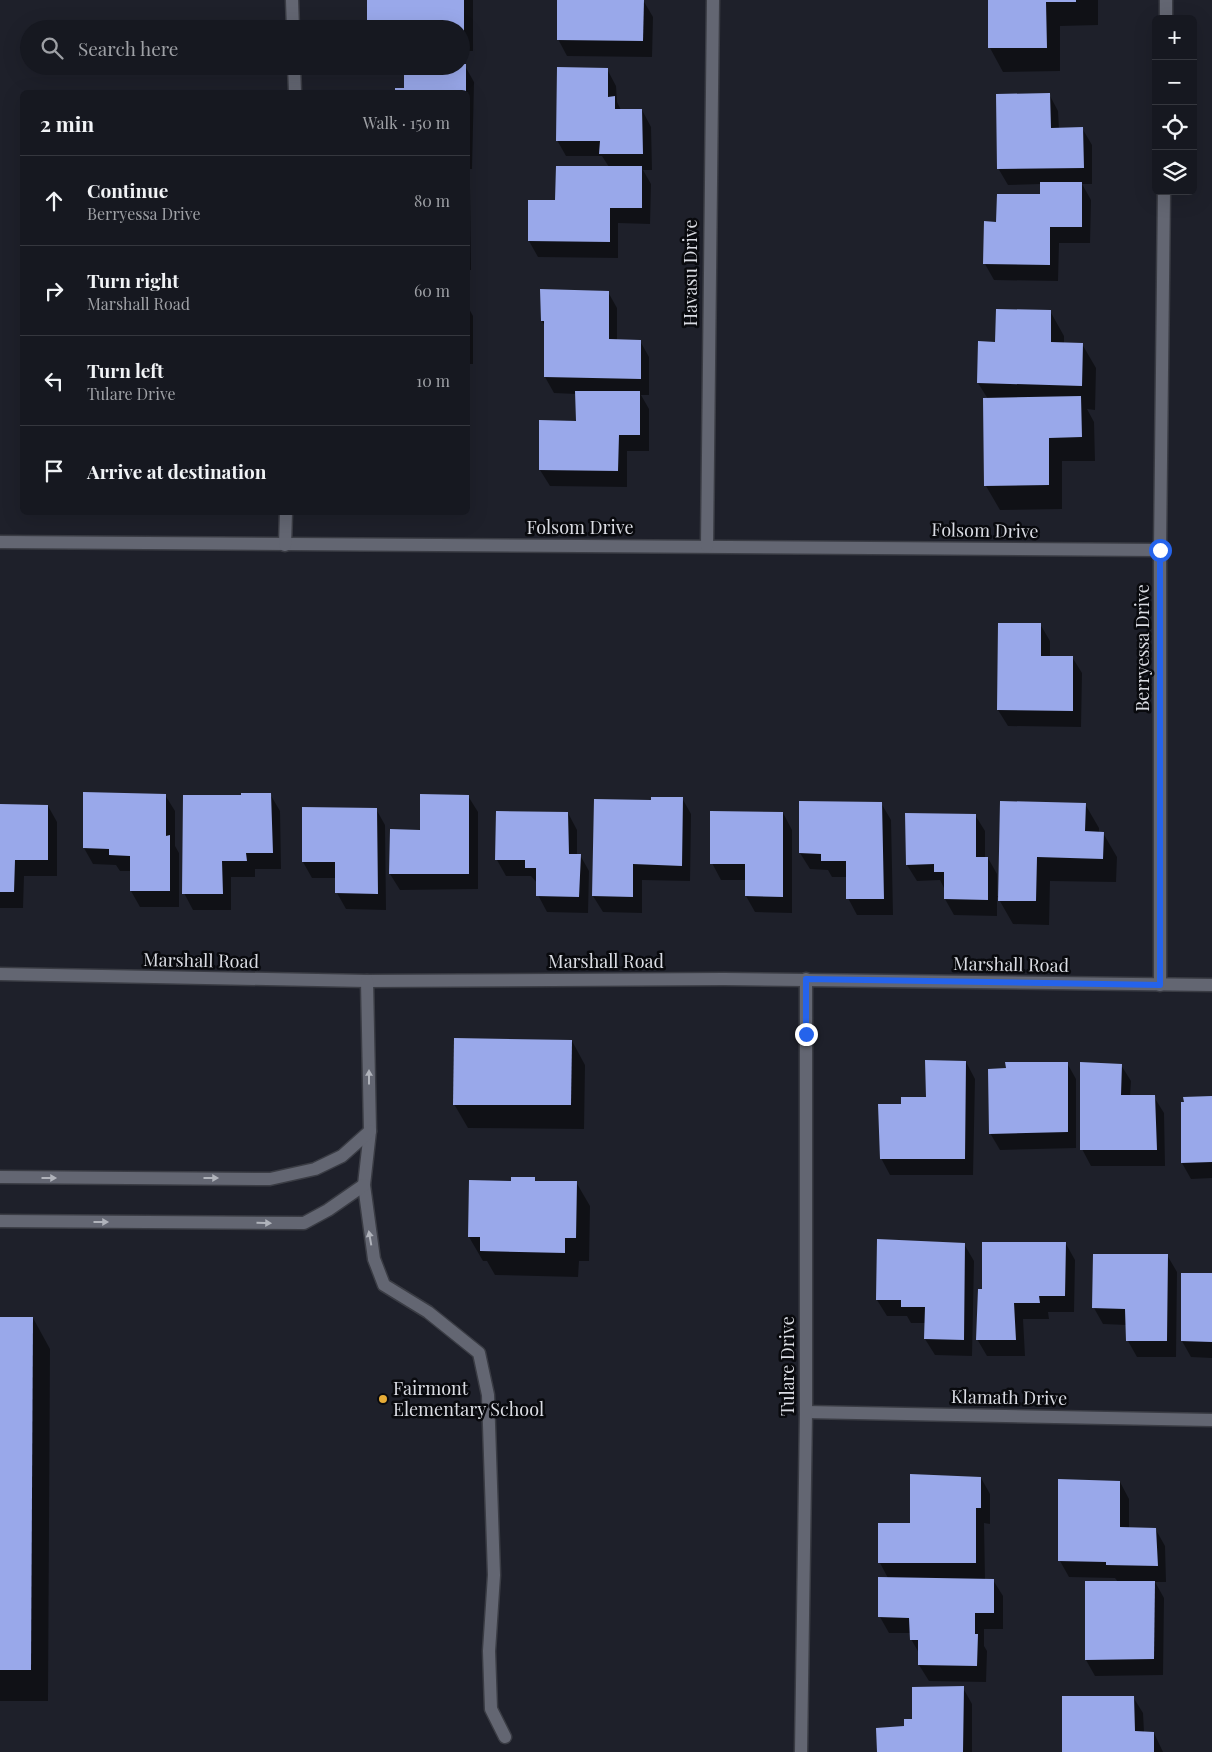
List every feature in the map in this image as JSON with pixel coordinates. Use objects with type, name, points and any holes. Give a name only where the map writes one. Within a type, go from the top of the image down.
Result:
[{"type":"street","points":[[292,0],[293,20]]},
{"type":"street","name":"Havasu Drive","points":[[707,546],[713,0]]},
{"type":"street","points":[[1166,0],[1166,15]]},
{"type":"street","points":[[294,75],[295,90]]},
{"type":"street","name":"Berryessa Drive","points":[[1160,985],[1160,550],[1164,195]]},
{"type":"street","points":[[285,545],[286,515]]},
{"type":"street","name":"Folsom Drive","points":[[0,542],[1160,550]]},
{"type":"street","name":"Marshall Road","points":[[0,974],[367,981],[806,979],[1212,985]]},
{"type":"street","name":"Tulare Drive","points":[[801,1752],[806,1412],[806,979]]},
{"type":"street","points":[[367,981],[370,1131],[364,1185],[374,1259],[384,1285],[428,1312],[479,1352],[488,1395],[494,1574],[489,1651],[491,1709],[505,1738]]},
{"type":"street","points":[[0,1177],[270,1178],[315,1169],[342,1156],[370,1131]]},
{"type":"street","points":[[0,1221],[304,1223],[328,1210],[364,1185]]},
{"type":"street","name":"Klamath Drive","points":[[806,1412],[1212,1420]]},
{"type":"building","points":[[367,0],[464,0],[464,20],[367,20]]},
{"type":"building","points":[[557,0],[644,0],[643,41],[557,40]]},
{"type":"building","points":[[988,0],[1076,0],[1076,2],[1046,2],[1047,48],[988,48]]},
{"type":"building","points":[[557,67],[608,68],[608,97],[615,96],[615,109],[642,109],[643,154],[599,154],[600,141],[556,141]]},
{"type":"building","points":[[404,75],[466,75],[466,90],[395,90],[395,88],[404,88]]},
{"type":"building","points":[[1050,93],[1051,128],[1083,127],[1084,168],[997,169],[996,94]]},
{"type":"building","points":[[556,166],[642,166],[642,208],[610,208],[610,242],[528,241],[528,200],[555,200]]},
{"type":"building","points":[[1040,182],[1082,182],[1082,227],[1050,227],[1050,265],[983,264],[984,221],[996,222],[997,194],[1040,194]]},
{"type":"building","points":[[540,289],[609,291],[609,339],[641,340],[641,379],[544,377],[544,321],[541,321]]},
{"type":"building","points":[[996,309],[1051,310],[1051,342],[1083,343],[1082,386],[977,383],[978,341],[995,342]]},
{"type":"building","points":[[575,391],[640,391],[640,435],[619,435],[618,471],[539,470],[539,420],[576,421]]},
{"type":"building","points":[[1081,396],[1082,437],[1049,438],[1049,485],[984,486],[983,398]]},
{"type":"building","points":[[998,623],[1041,623],[1041,656],[1073,656],[1073,711],[997,710]]},
{"type":"building","points":[[83,792],[166,794],[166,836],[170,835],[170,891],[130,891],[130,856],[109,855],[109,849],[83,848]]},
{"type":"building","points":[[241,793],[271,793],[273,853],[246,853],[247,861],[222,861],[223,894],[182,894],[183,795],[241,795]]},
{"type":"building","points":[[420,794],[469,795],[469,874],[389,874],[390,829],[420,830]]},
{"type":"building","points":[[651,797],[683,797],[682,866],[633,864],[633,897],[592,896],[594,799],[651,800]]},
{"type":"building","points":[[799,801],[882,802],[884,899],[846,899],[846,861],[821,861],[821,854],[799,853]]},
{"type":"building","points":[[1000,801],[1086,803],[1085,831],[1104,832],[1103,859],[1037,857],[1036,901],[998,901]]},
{"type":"building","points":[[0,804],[48,805],[48,860],[15,860],[14,892],[0,892]]},
{"type":"building","points":[[302,807],[377,808],[378,894],[335,893],[335,862],[302,862]]},
{"type":"building","points":[[496,811],[568,812],[569,854],[581,854],[579,897],[536,896],[536,868],[525,868],[525,860],[495,860]]},
{"type":"building","points":[[710,811],[783,812],[783,897],[745,896],[745,864],[710,864]]},
{"type":"building","points":[[905,813],[976,814],[976,857],[988,857],[988,900],[944,899],[944,872],[934,872],[934,864],[906,865]]},
{"type":"building","points":[[454,1038],[572,1040],[571,1105],[453,1105]]},
{"type":"building","points":[[925,1060],[966,1061],[965,1159],[880,1159],[878,1104],[901,1104],[901,1097],[926,1097]]},
{"type":"building","points":[[1005,1062],[1068,1062],[1068,1132],[989,1134],[988,1069],[1006,1068]]},
{"type":"building","points":[[1080,1062],[1122,1064],[1121,1095],[1155,1095],[1157,1150],[1080,1150]]},
{"type":"building","points":[[1212,1096],[1212,1162],[1181,1163],[1181,1102],[1184,1102],[1183,1097]]},
{"type":"building","points":[[511,1177],[535,1177],[535,1181],[577,1181],[576,1238],[565,1238],[565,1253],[480,1251],[480,1237],[468,1237],[469,1180],[511,1181]]},
{"type":"building","points":[[877,1239],[965,1243],[964,1340],[924,1339],[925,1307],[901,1307],[901,1300],[876,1300]]},
{"type":"building","points":[[982,1242],[1066,1242],[1065,1296],[1039,1296],[1040,1303],[1014,1303],[1016,1340],[976,1340],[978,1289],[982,1289]]},
{"type":"building","points":[[1093,1254],[1168,1254],[1167,1341],[1126,1341],[1125,1309],[1092,1308]]},
{"type":"building","points":[[1181,1273],[1212,1273],[1212,1342],[1181,1341]]},
{"type":"building","points":[[0,1317],[33,1317],[31,1670],[0,1670]]},
{"type":"building","points":[[910,1474],[981,1477],[981,1508],[976,1508],[976,1563],[878,1563],[878,1523],[910,1523]]},
{"type":"building","points":[[1058,1479],[1120,1481],[1120,1527],[1156,1528],[1158,1566],[1106,1565],[1106,1562],[1058,1561]]},
{"type":"building","points":[[878,1577],[994,1579],[994,1613],[975,1613],[975,1634],[978,1634],[977,1666],[918,1665],[918,1640],[910,1640],[909,1618],[878,1617]]},
{"type":"building","points":[[1085,1581],[1155,1581],[1154,1659],[1085,1660]]},
{"type":"building","points":[[964,1686],[963,1752],[877,1752],[876,1728],[904,1726],[904,1719],[912,1719],[912,1687]]},
{"type":"building","points":[[1062,1696],[1134,1696],[1135,1731],[1154,1732],[1154,1752],[1062,1752]]},
{"type":"place","name":"Fairmont Elementary School","points":[[383,1399]]},
{"type":"route","points":[[806,1034],[806,979],[1160,985],[1160,550]]}]
